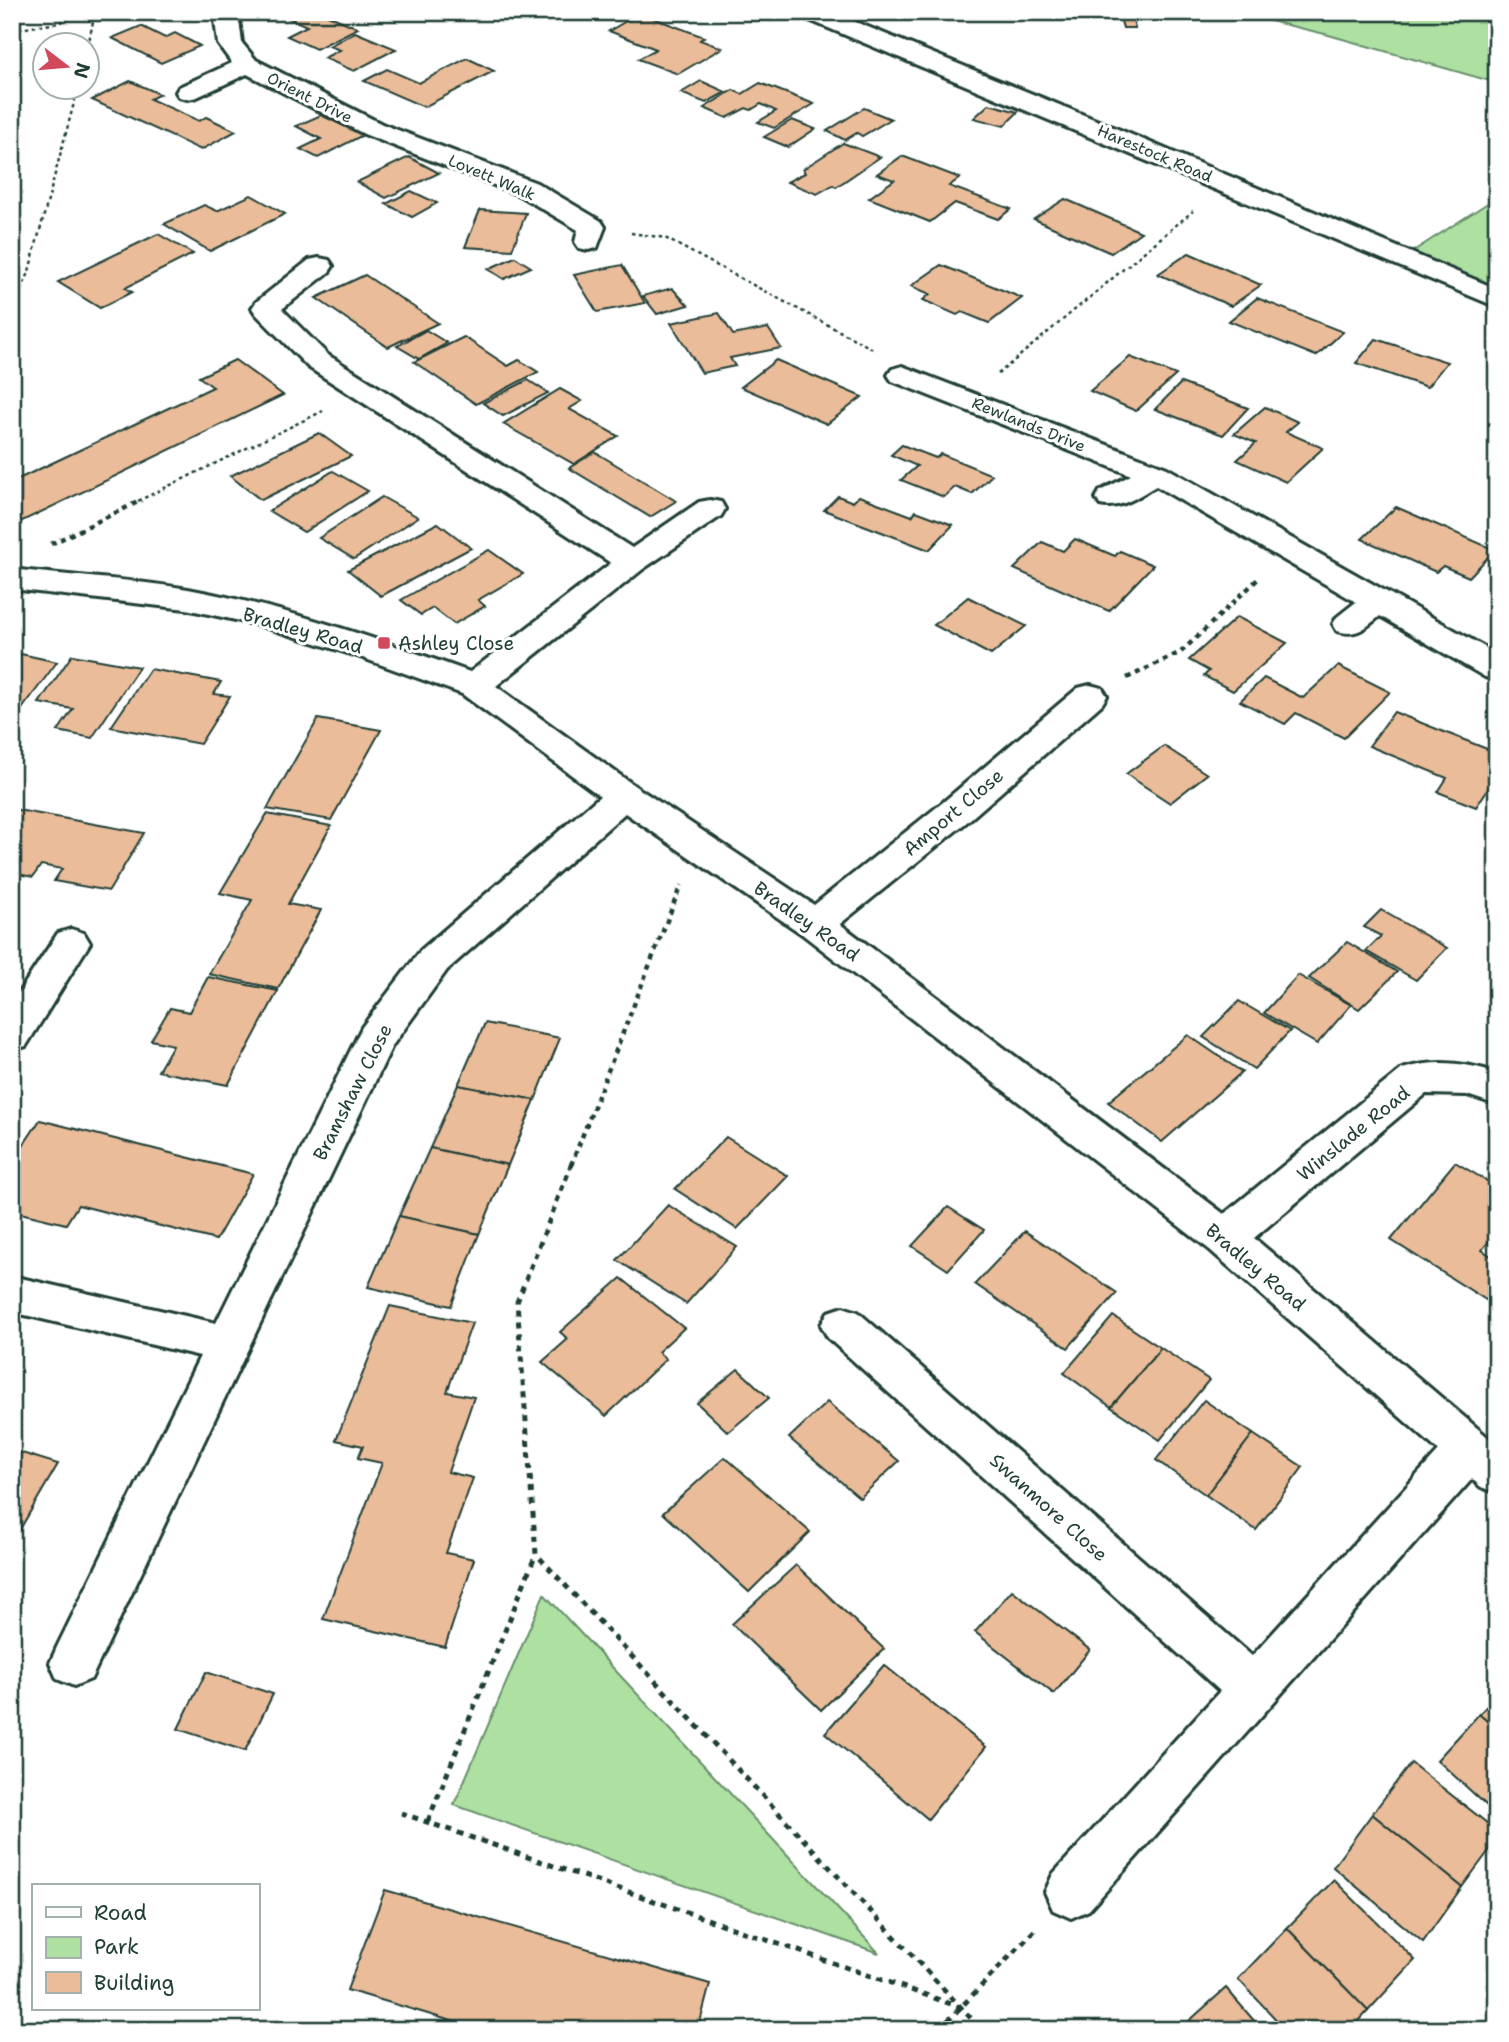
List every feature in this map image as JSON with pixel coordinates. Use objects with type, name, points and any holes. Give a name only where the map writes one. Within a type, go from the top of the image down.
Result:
[{"type":"street","name":"Orient Drive","points":[[226,12],[230,44],[247,65],[373,129]]},
{"type":"street","name":"Harestock Road","points":[[810,12],[1226,183],[1497,299]]},
{"type":"street","name":"Orient Drive","points":[[188,92],[247,65]]},
{"type":"street","name":"Lovett Walk","points":[[373,129],[528,189],[590,235]]},
{"type":"street","points":[[319,266],[266,308],[318,361],[632,562]]},
{"type":"street","name":"Rewlands Drive","points":[[902,375],[1156,474],[1497,669]]},
{"type":"street","points":[[1111,498],[1156,474]]},
{"type":"street","points":[[474,686],[632,562],[710,509]]},
{"type":"street","name":"Bradley Road","points":[[12,579],[186,599],[263,616],[372,649],[474,686],[623,795],[815,924],[1224,1238],[1483,1462]]},
{"type":"street","points":[[1349,624],[1379,600]]},
{"type":"street","name":"Amport Close","points":[[815,924],[955,812],[1090,696]]},
{"type":"street","name":"Bramshaw Close","points":[[74,1663],[376,1038],[434,960],[623,795]]},
{"type":"street","points":[[12,1035],[71,943]]},
{"type":"street","name":"Winslade Road","points":[[1224,1238],[1416,1080],[1450,1076],[1486,1084],[1497,1090]]},
{"type":"street","points":[[12,1294],[228,1344]]},
{"type":"street","name":"Swanmore Close","points":[[843,1325],[1254,1690]]},
{"type":"street","points":[[1071,1892],[1254,1690],[1483,1462]]},
{"type":"path","points":[[12,30],[58,23],[88,12]]},
{"type":"path","points":[[91,32],[95,12]]},
{"type":"path","points":[[12,309],[28,275],[74,102]]},
{"type":"path","points":[[968,399],[1226,183]]},
{"type":"path","points":[[590,235],[665,237],[874,349],[902,375]]},
{"type":"path","points":[[50,544],[365,391]]},
{"type":"path","points":[[1090,696],[1181,652],[1290,549]]},
{"type":"path","points":[[428,1821],[536,1554],[517,1302],[697,845]]},
{"type":"path","points":[[536,1554],[982,2030]]},
{"type":"path","points":[[401,1812],[961,2007]]},
{"type":"path","points":[[939,2030],[1071,1892]]},
{"type":"green space","points":[[1233,12],[1497,12],[1497,83],[1325,34]]},
{"type":"green space","points":[[1497,197],[1497,299],[1401,259]]},
{"type":"green space","points":[[544,1594],[879,1953],[454,1805]]},
{"type":"building","points":[[296,12],[321,12],[358,28],[316,49],[287,36],[307,26],[286,17]]},
{"type":"building","points":[[640,13],[704,37],[700,40],[722,48],[678,74],[638,59],[656,49],[609,31]]},
{"type":"building","points":[[1119,14],[1132,15],[1135,28],[1123,28]]},
{"type":"building","points":[[141,26],[165,38],[175,33],[200,46],[161,63],[112,38]]},
{"type":"building","points":[[355,32],[396,49],[354,71],[324,58],[340,50],[329,46]]},
{"type":"building","points":[[467,58],[494,71],[424,107],[364,81],[387,69],[419,83]]},
{"type":"building","points":[[130,81],[160,94],[150,99],[199,121],[206,117],[236,131],[201,150],[96,102],[102,102],[102,95]]},
{"type":"building","points":[[701,81],[726,92],[706,103],[681,93]]},
{"type":"building","points":[[760,83],[814,104],[774,128],[758,122],[776,111],[761,104],[727,118],[704,108],[733,90],[742,94]]},
{"type":"building","points":[[989,104],[1018,112],[1004,126],[974,118]]},
{"type":"building","points":[[864,108],[891,119],[862,136],[857,133],[845,140],[827,131]]},
{"type":"building","points":[[321,115],[363,135],[318,158],[300,149],[321,139],[296,126]]},
{"type":"building","points":[[792,120],[815,129],[788,147],[764,137]]},
{"type":"building","points":[[843,143],[880,157],[836,187],[833,185],[817,194],[787,182],[805,173],[803,169]]},
{"type":"building","points":[[902,156],[960,178],[949,186],[1011,209],[998,219],[955,203],[930,222],[869,198],[894,180],[877,174]]},
{"type":"building","points":[[409,157],[439,173],[386,198],[357,182]]},
{"type":"building","points":[[411,191],[437,203],[412,217],[386,204]]},
{"type":"building","points":[[251,195],[285,214],[210,251],[164,224],[204,205],[217,211]]},
{"type":"building","points":[[1065,199],[1141,232],[1111,253],[1034,219]]},
{"type":"building","points":[[480,210],[526,213],[512,250],[465,247]]},
{"type":"building","points":[[158,234],[193,254],[125,288],[132,292],[100,308],[58,282]]},
{"type":"building","points":[[1189,253],[1261,285],[1231,306],[1158,274]]},
{"type":"building","points":[[515,257],[531,267],[504,279],[488,269]]},
{"type":"building","points":[[622,265],[645,303],[597,312],[574,275]]},
{"type":"building","points":[[941,265],[1022,298],[989,323],[962,312],[957,315],[923,300],[930,294],[911,286]]},
{"type":"building","points":[[365,275],[438,323],[388,347],[316,298]]},
{"type":"building","points":[[672,288],[688,305],[657,314],[643,296]]},
{"type":"building","points":[[1257,298],[1343,332],[1316,356],[1229,321]]},
{"type":"building","points":[[719,313],[733,335],[768,328],[781,348],[730,358],[735,366],[702,373],[671,323]]},
{"type":"building","points":[[426,330],[447,343],[419,359],[397,346]]},
{"type":"building","points":[[464,337],[508,366],[519,360],[538,372],[476,404],[414,362]]},
{"type":"building","points":[[1376,339],[1447,362],[1427,387],[1356,363]]},
{"type":"building","points":[[1130,357],[1176,375],[1136,411],[1090,391]]},
{"type":"building","points":[[235,360],[283,395],[12,526],[12,482],[213,387],[199,377]]},
{"type":"building","points":[[776,360],[862,397],[827,424],[741,387]]},
{"type":"building","points":[[528,380],[548,393],[503,416],[483,403]]},
{"type":"building","points":[[1181,383],[1248,408],[1223,435],[1155,409]]},
{"type":"building","points":[[560,389],[582,401],[569,409],[618,436],[574,464],[503,424]]},
{"type":"building","points":[[1265,407],[1298,422],[1286,432],[1323,448],[1286,482],[1237,460],[1256,443],[1234,434]]},
{"type":"building","points":[[319,433],[351,456],[261,500],[230,476]]},
{"type":"building","points":[[902,445],[936,458],[941,454],[992,475],[972,494],[955,487],[944,497],[901,480],[917,466],[891,455]]},
{"type":"building","points":[[595,452],[676,501],[650,517],[569,468]]},
{"type":"building","points":[[333,471],[368,491],[304,532],[269,511]]},
{"type":"building","points":[[838,496],[853,502],[859,496],[912,516],[916,511],[953,525],[929,550],[824,510]]},
{"type":"building","points":[[382,497],[418,517],[354,559],[319,538]]},
{"type":"building","points":[[1396,507],[1495,550],[1469,577],[1443,566],[1436,572],[1362,539]]},
{"type":"building","points":[[438,523],[471,548],[381,596],[348,570]]},
{"type":"building","points":[[1075,539],[1115,556],[1120,551],[1153,565],[1109,611],[1014,569],[1042,542],[1063,551]]},
{"type":"building","points":[[489,550],[523,574],[478,600],[485,606],[454,624],[433,608],[421,615],[401,600]]},
{"type":"building","points":[[968,597],[1026,626],[991,655],[934,625]]},
{"type":"building","points":[[1237,617],[1287,643],[1233,691],[1204,676],[1209,671],[1189,660]]},
{"type":"building","points":[[21,654],[57,662],[22,709],[12,707],[12,666]]},
{"type":"building","points":[[72,655],[139,667],[92,738],[58,731],[73,709],[39,703]]},
{"type":"building","points":[[1338,666],[1390,692],[1344,738],[1296,713],[1285,724],[1240,701],[1264,678],[1303,698]]},
{"type":"building","points":[[150,669],[221,682],[214,694],[230,696],[200,744],[111,727]]},
{"type":"building","points":[[1394,712],[1497,753],[1497,775],[1476,807],[1438,792],[1447,778],[1369,746]]},
{"type":"building","points":[[318,719],[381,730],[331,820],[267,809]]},
{"type":"building","points":[[1164,746],[1207,774],[1170,803],[1126,774]]},
{"type":"building","points":[[12,809],[144,833],[109,891],[54,881],[62,869],[41,865],[33,877],[12,873],[20,860],[12,859]]},
{"type":"building","points":[[267,814],[331,826],[288,904],[321,910],[278,989],[209,974],[252,900],[220,893]]},
{"type":"building","points":[[1381,910],[1447,948],[1416,980],[1366,951],[1381,936],[1364,927]]},
{"type":"building","points":[[1347,942],[1397,972],[1359,1009],[1309,978]]},
{"type":"building","points":[[1298,975],[1351,1005],[1317,1044],[1264,1013]]},
{"type":"building","points":[[208,977],[278,991],[228,1085],[158,1071],[173,1045],[151,1040],[170,1008],[189,1012]]},
{"type":"building","points":[[1239,1001],[1290,1031],[1254,1069],[1203,1037]]},
{"type":"building","points":[[485,1023],[560,1038],[535,1100],[458,1085]]},
{"type":"building","points":[[1188,1035],[1242,1072],[1162,1142],[1108,1102]]},
{"type":"building","points":[[458,1085],[535,1100],[508,1165],[430,1148]]},
{"type":"building","points":[[40,1120],[253,1174],[216,1240],[78,1205],[66,1224],[12,1211],[12,1201],[19,1189],[12,1187],[12,1162]]},
{"type":"building","points":[[726,1137],[788,1176],[737,1229],[675,1189]]},
{"type":"building","points":[[430,1148],[508,1165],[479,1234],[399,1216]]},
{"type":"building","points":[[1455,1162],[1497,1187],[1497,1231],[1482,1250],[1497,1260],[1497,1307],[1391,1240]]},
{"type":"building","points":[[668,1205],[737,1247],[686,1304],[617,1260]]},
{"type":"building","points":[[948,1207],[984,1230],[948,1270],[912,1246]]},
{"type":"building","points":[[399,1216],[479,1234],[451,1306],[368,1287]]},
{"type":"building","points":[[1025,1231],[1117,1293],[1068,1348],[975,1284]]},
{"type":"building","points":[[621,1278],[684,1328],[658,1352],[666,1359],[606,1416],[542,1362],[568,1339],[560,1332]]},
{"type":"building","points":[[390,1306],[472,1323],[447,1392],[474,1397],[448,1472],[473,1478],[446,1553],[474,1559],[445,1647],[323,1619],[382,1463],[358,1458],[363,1446],[336,1440]]},
{"type":"building","points":[[1113,1316],[1161,1348],[1111,1407],[1064,1373]]},
{"type":"building","points":[[1161,1348],[1209,1380],[1160,1440],[1111,1407]]},
{"type":"building","points":[[738,1369],[769,1398],[728,1432],[697,1403]]},
{"type":"building","points":[[1204,1400],[1253,1434],[1206,1495],[1156,1460]]},
{"type":"building","points":[[827,1402],[899,1461],[860,1498],[789,1438]]},
{"type":"building","points":[[1253,1434],[1303,1467],[1256,1530],[1206,1495]]},
{"type":"building","points":[[12,1450],[58,1464],[12,1543]]},
{"type":"building","points":[[725,1457],[810,1532],[749,1592],[663,1513]]},
{"type":"building","points":[[796,1565],[884,1649],[821,1710],[732,1624]]},
{"type":"building","points":[[1012,1590],[1090,1650],[1054,1694],[975,1632]]},
{"type":"building","points":[[884,1665],[986,1747],[928,1819],[825,1733]]},
{"type":"building","points":[[206,1672],[273,1694],[245,1751],[178,1729]]},
{"type":"building","points":[[1497,1696],[1497,1730],[1479,1714]]},
{"type":"building","points":[[1479,1714],[1497,1730],[1497,1815],[1437,1760]]},
{"type":"building","points":[[1411,1763],[1497,1831],[1497,1840],[1462,1887],[1372,1814]]},
{"type":"building","points":[[1372,1814],[1462,1887],[1423,1942],[1333,1867]]},
{"type":"building","points":[[1334,1880],[1415,1960],[1368,2011],[1287,1928]]},
{"type":"building","points":[[385,1890],[710,1984],[698,2030],[482,2030],[347,1990]]},
{"type":"building","points":[[1287,1928],[1368,2011],[1351,2030],[1286,2030],[1238,1979]]},
{"type":"building","points":[[1226,1988],[1262,2030],[1179,2030]]},
{"type":"place","name":"Ashley Close","points":[[384,643]]}]
